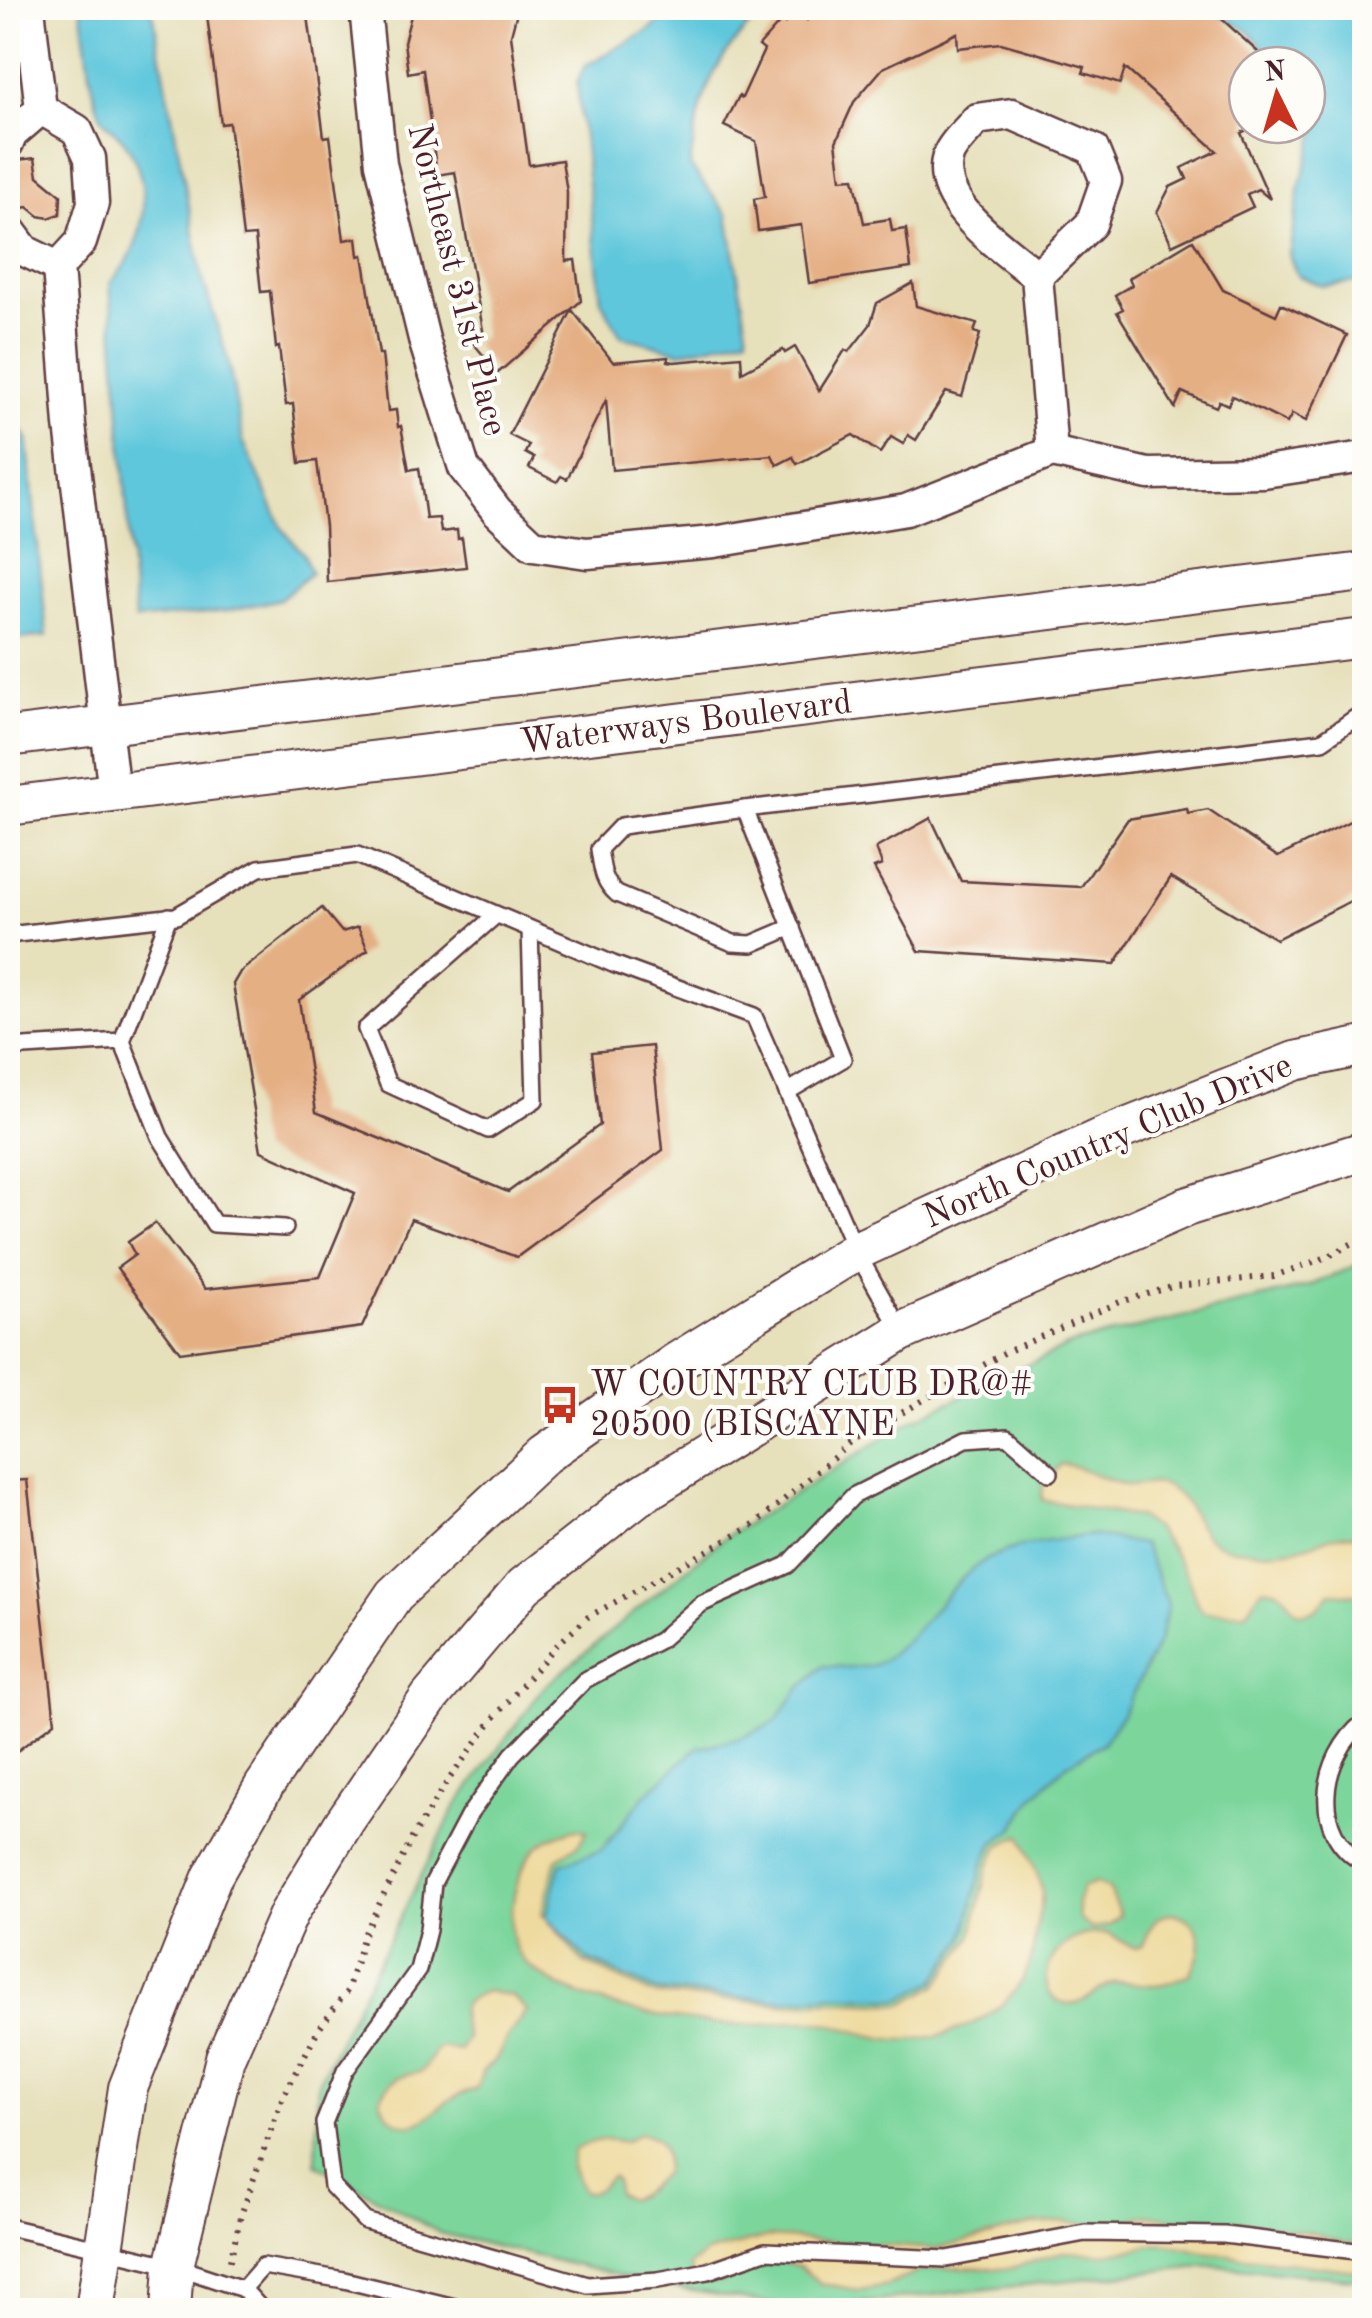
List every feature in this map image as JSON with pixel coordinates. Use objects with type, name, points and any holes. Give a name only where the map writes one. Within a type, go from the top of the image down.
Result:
[{"type":"street","points":[[29,8],[40,109]]},
{"type":"street","name":"Northeast 31st Place","points":[[365,8],[381,164],[430,360],[464,468],[496,511],[532,545],[587,553],[714,542],[906,510],[1052,452]]},
{"type":"street","points":[[8,143],[12,134],[40,109]]},
{"type":"street","points":[[40,109],[76,130],[90,158],[94,203],[81,242],[58,267],[70,425],[114,793]]},
{"type":"street","points":[[1037,276],[1091,224],[1106,181],[1093,149],[1012,114],[977,119],[948,155],[948,188],[972,223],[1037,276],[1052,452],[1148,474],[1264,472],[1364,457]]},
{"type":"street","points":[[8,228],[25,251],[58,267]]},
{"type":"street","name":"Waterways Boulevard","points":[[8,737],[1364,572]]},
{"type":"street","name":"Waterways Boulevard","points":[[8,806],[1364,638]]},
{"type":"street","name":"North Country Club Drive","points":[[95,2310],[128,2088],[212,1877],[264,1786],[394,1595],[544,1455],[675,1363],[856,1251],[1098,1139],[1295,1062],[1364,1046]]},
{"type":"street","points":[[171,2310],[174,2266],[226,2058],[289,1913],[345,1821],[430,1696],[524,1586],[636,1498],[901,1332],[1186,1207],[1364,1151]]},
{"type":"lane","points":[[792,927],[752,944],[733,943],[616,894],[603,876],[600,849],[620,826],[1322,740],[1364,712]]},
{"type":"lane","points":[[746,809],[844,1060],[787,1092]]},
{"type":"lane","points":[[8,935],[176,916],[259,868],[357,855],[530,929],[754,1016],[856,1251],[901,1332]]},
{"type":"lane","points":[[496,915],[366,1029],[388,1084],[488,1130],[536,1100],[530,929]]},
{"type":"lane","points":[[169,916],[122,1042],[160,1137],[214,1224],[284,1228]]},
{"type":"lane","points":[[8,1048],[122,1042]]},
{"type":"lane","points":[[1050,1473],[1008,1436],[966,1438],[853,1496],[788,1565],[701,1604],[660,1640],[585,1680],[512,1755],[470,1815],[433,1883],[428,1930],[418,1970],[344,2071],[324,2123],[332,2186],[366,2221],[588,2285],[658,2280],[708,2271],[765,2251],[947,2259],[1084,2234],[1224,2235],[1364,2252]]},
{"type":"lane","points":[[1364,1722],[1346,1736],[1327,1780],[1327,1794],[1328,1822],[1348,1854],[1364,1863]]},
{"type":"lane","points":[[8,2227],[174,2266],[243,2290],[262,2310]]},
{"type":"lane","points":[[243,2290],[263,2266],[344,2280],[467,2310]]},
{"type":"green space","points":[[1364,1262],[1364,2280],[1210,2265],[802,2309],[658,2285],[440,2233],[316,2164],[318,2083],[455,1808],[544,1687],[721,1540],[914,1419],[1072,1344],[1309,1286]]},
{"type":"sand","points":[[1061,1464],[1127,1485],[1165,1486],[1181,1497],[1211,1540],[1236,1549],[1283,1551],[1355,1535],[1364,1542],[1364,1595],[1331,1593],[1317,1608],[1304,1613],[1298,1612],[1279,1591],[1269,1588],[1262,1589],[1247,1612],[1205,1612],[1156,1529],[1138,1517],[1042,1500],[1043,1485]]},
{"type":"sand","points":[[575,1829],[587,1831],[578,1845],[557,1859],[542,1913],[583,1962],[655,1995],[784,2004],[903,2004],[937,1985],[971,1938],[988,1867],[998,1846],[1021,1835],[1042,1892],[1031,1962],[1009,1998],[978,2021],[942,2034],[905,2040],[809,2021],[756,2025],[667,2018],[601,2002],[546,1978],[525,1962],[513,1939],[514,1894],[530,1855],[545,1841]]},
{"type":"sand","points":[[1097,1882],[1110,1890],[1120,1915],[1110,1925],[1092,1929],[1079,1919],[1077,1902],[1083,1887]]},
{"type":"sand","points":[[1173,1913],[1191,1923],[1199,1938],[1198,1955],[1190,1974],[1158,1985],[1114,1983],[1074,2004],[1060,2002],[1051,1995],[1048,1970],[1065,1944],[1081,1936],[1102,1933],[1136,1948],[1143,1945],[1156,1919]]},
{"type":"sand","points":[[487,1991],[513,1997],[527,2010],[496,2060],[483,2071],[477,2088],[448,2101],[415,2124],[395,2120],[380,2099],[387,2087],[401,2077],[421,2072],[436,2050],[459,2050],[467,2038],[462,2008]]},
{"type":"sand","points":[[640,2133],[653,2137],[664,2152],[664,2172],[656,2180],[628,2200],[617,2193],[616,2181],[611,2177],[595,2191],[582,2191],[571,2167],[574,2150],[599,2140],[624,2142]]},
{"type":"sand","points":[[1147,2215],[1189,2222],[1222,2219],[1312,2233],[1343,2243],[1364,2243],[1364,2272],[1204,2252],[1164,2243],[1106,2254],[1063,2252],[1009,2269],[920,2271],[888,2285],[860,2290],[821,2284],[800,2267],[782,2262],[756,2263],[722,2282],[695,2283],[689,2266],[706,2253],[769,2237],[937,2249],[1034,2224],[1063,2222],[1108,2227]]},
{"type":"water","points":[[81,8],[152,8],[202,277],[228,360],[243,441],[282,528],[304,555],[311,573],[280,599],[228,611],[135,620],[110,283],[139,234],[143,196],[134,159],[125,142],[102,118],[97,104]]},
{"type":"water","points":[[676,8],[766,8],[733,45],[712,79],[698,117],[690,166],[728,215],[748,336],[681,352],[621,336],[601,300],[577,83],[585,66],[651,29]]},
{"type":"water","points":[[1207,8],[1364,8],[1364,281],[1322,286],[1297,275],[1289,255],[1300,186],[1312,145],[1327,145],[1327,45],[1261,45],[1250,32]]},
{"type":"water","points":[[8,413],[27,438],[47,636],[8,640]]},
{"type":"water","points":[[1091,1535],[1143,1544],[1168,1604],[1160,1639],[1123,1713],[1103,1743],[1066,1765],[1033,1797],[1012,1830],[993,1843],[982,1867],[964,1939],[935,1981],[900,1999],[833,1995],[781,2000],[657,1991],[588,1960],[546,1917],[561,1864],[602,1850],[645,1795],[697,1748],[741,1738],[775,1722],[801,1687],[823,1666],[865,1667],[884,1660],[965,1576],[990,1558],[1032,1544]]},
{"type":"building","points":[[206,8],[307,8],[324,137],[330,136],[344,240],[357,238],[359,256],[363,255],[382,354],[388,411],[396,410],[409,470],[419,468],[426,519],[439,518],[441,532],[457,530],[466,567],[327,582],[317,461],[300,463],[293,404],[286,405],[279,347],[276,348],[270,291],[261,292],[255,236],[243,237],[229,123],[221,124]]},
{"type":"building","points":[[413,8],[518,8],[511,35],[529,165],[562,160],[567,192],[566,261],[575,260],[581,301],[498,373],[474,344],[484,336],[455,172],[437,175],[423,70],[408,73],[404,42]]},
{"type":"building","points":[[818,8],[1210,8],[1250,45],[1227,45],[1227,145],[1246,145],[1270,199],[1258,189],[1247,194],[1253,207],[1172,245],[1157,212],[1170,187],[1187,179],[1182,168],[1217,151],[1125,68],[1120,84],[1083,73],[1085,67],[1001,43],[958,48],[957,33],[883,68],[854,102],[836,142],[841,179],[854,178],[864,223],[890,219],[892,231],[906,229],[911,268],[809,283],[801,225],[758,231],[754,199],[765,197],[756,141],[724,126],[764,50],[759,46],[796,10],[807,20]]},
{"type":"building","points":[[35,158],[38,176],[61,195],[60,214],[49,218],[28,207],[17,209],[16,197],[11,197],[8,161]]},
{"type":"building","points":[[1193,240],[1223,290],[1276,315],[1281,304],[1347,335],[1306,421],[1292,414],[1287,423],[1232,396],[1228,405],[1219,401],[1216,407],[1182,392],[1175,408],[1117,312],[1123,309],[1115,295],[1132,285],[1129,278]]},
{"type":"building","points":[[913,283],[916,306],[977,324],[974,332],[980,334],[962,397],[946,392],[916,440],[908,435],[903,444],[891,437],[880,453],[853,435],[797,464],[793,457],[777,465],[772,455],[612,470],[606,400],[567,479],[561,476],[557,482],[529,468],[534,458],[525,453],[529,445],[509,435],[572,310],[613,362],[741,356],[742,372],[795,347],[819,391],[845,350],[849,352],[870,325],[877,303]]},
{"type":"building","points":[[1187,809],[1188,814],[1208,810],[1278,857],[1364,814],[1364,894],[1276,939],[1171,877],[1115,964],[919,951],[874,868],[882,865],[876,848],[931,818],[961,881],[1081,887],[1128,819]]},
{"type":"building","points":[[322,908],[342,932],[358,927],[368,950],[299,1000],[316,1112],[508,1192],[600,1125],[592,1052],[652,1046],[663,1150],[517,1257],[411,1219],[362,1327],[180,1352],[117,1268],[135,1255],[128,1242],[155,1223],[205,1289],[320,1277],[355,1193],[261,1151],[233,984],[240,972]]},
{"type":"building","points":[[27,1480],[55,1722],[8,1758],[8,1481]]},
{"type":"place","name":"W COUNTRY CLUB DR@# 20500 (BISCAYNE","points":[[560,1405]]}]
